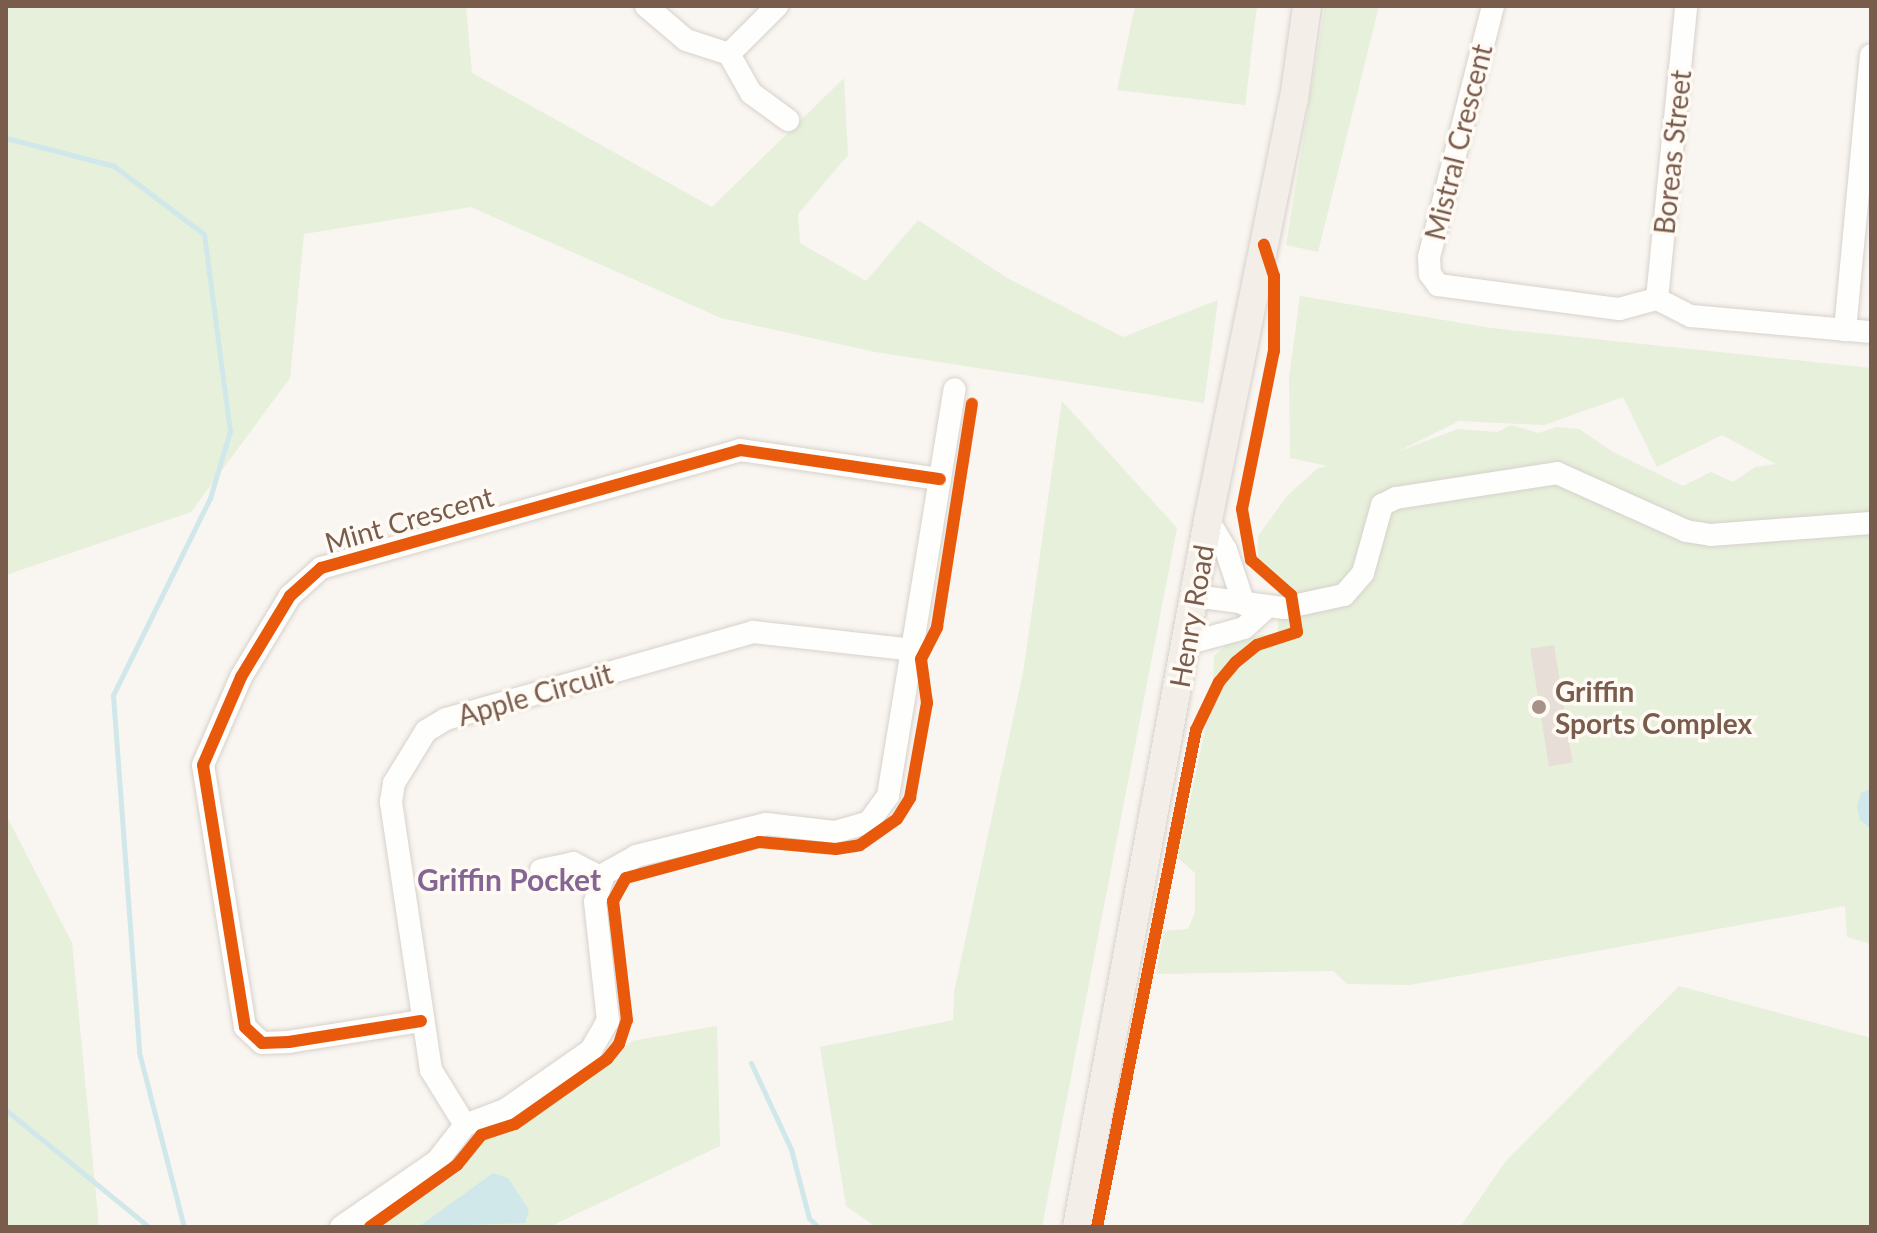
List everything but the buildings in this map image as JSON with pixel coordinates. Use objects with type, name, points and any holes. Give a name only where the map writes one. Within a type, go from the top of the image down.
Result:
[{"type":"main road","name":"Henry Road","points":[[1077,1227],[1208,520],[1294,99],[1307,6]]},
{"type":"street","points":[[646,6],[686,40],[729,54],[751,93],[788,120]]},
{"type":"street","points":[[729,54],[777,6]]},
{"type":"street","name":"Mistral Crescent","points":[[1493,6],[1429,257],[1432,279],[1456,291],[1619,309],[1657,299]]},
{"type":"street","name":"Boreas Street","points":[[1657,299],[1686,6]]},
{"type":"street","points":[[1845,330],[1868,117],[1871,55]]},
{"type":"street","points":[[1657,299],[1691,316],[1871,332]]},
{"type":"street","points":[[341,1227],[437,1161],[465,1125],[505,1110],[591,1050],[608,1021],[595,902],[602,878],[636,856],[766,824],[835,832],[869,822],[888,796],[955,389]]},
{"type":"street","name":"Mint Crescent","points":[[421,1021],[289,1042],[262,1043],[245,1027],[203,765],[241,677],[290,596],[321,568],[740,450],[940,479]]},
{"type":"street","points":[[1195,596],[1255,606],[1315,603],[1355,586],[1371,551],[1376,515],[1396,498],[1557,473],[1686,531],[1710,535],[1871,523]]},
{"type":"street","points":[[1208,520],[1255,606]]},
{"type":"street","points":[[1186,644],[1244,628],[1255,606]]},
{"type":"street","name":"Apple Circuit","points":[[465,1125],[431,1070],[421,1021],[391,802],[394,783],[426,731],[446,719],[753,632],[913,650]]},
{"type":"street","points":[[541,870],[573,863],[602,878]]},
{"type":"green space","points":[[6,6],[466,6],[472,73],[712,207],[844,78],[848,155],[798,214],[800,243],[866,281],[918,220],[1009,279],[1123,337],[1218,300],[1204,403],[875,352],[721,318],[471,207],[304,234],[290,378],[191,512],[6,575]]},
{"type":"green space","points":[[1135,6],[1257,6],[1245,105],[1117,90]]},
{"type":"green space","points":[[1325,6],[1379,6],[1318,252],[1286,245]]},
{"type":"green space","name":"Griffin Sports Complex","points":[[1300,296],[1491,328],[1871,368],[1871,944],[1847,937],[1845,906],[1410,985],[1347,984],[1333,971],[1156,974],[1164,931],[1188,929],[1195,913],[1195,873],[1178,858],[1209,711],[1205,703],[1213,688],[1214,656],[1233,638],[1278,633],[1278,588],[1258,574],[1258,536],[1287,496],[1318,468],[1328,466],[1290,458],[1289,378]],"holes":[[[1623,397],[1657,467],[1722,435],[1776,464],[1755,467],[1733,482],[1711,472],[1683,486],[1613,452],[1579,429],[1556,427],[1539,433],[1511,425],[1497,432],[1458,429],[1397,452],[1459,421],[1544,425]]]},
{"type":"green space","points":[[1062,401],[1177,528],[1042,1227],[876,1227],[846,1206],[820,1047],[953,1020],[954,992],[1023,673]]},
{"type":"green space","points":[[6,815],[72,943],[99,1227],[6,1227]]},
{"type":"green space","points":[[1679,986],[1871,1038],[1871,1227],[1451,1227],[1461,1226],[1505,1162]]},
{"type":"green space","points":[[717,1026],[720,1146],[549,1227],[381,1227],[459,1172],[483,1140],[513,1131],[601,1070],[632,1041]]},
{"type":"water","points":[[1871,789],[1871,829],[1860,820],[1857,806],[1861,793]]},
{"type":"water","points":[[493,1173],[508,1178],[529,1210],[525,1223],[418,1227]]},
{"type":"waterway","points":[[6,138],[114,166],[204,234],[230,431],[210,498],[113,695],[139,1052],[184,1227]]},
{"type":"waterway","points":[[751,1063],[791,1149],[809,1218],[818,1227]]},
{"type":"waterway","points":[[6,1110],[149,1227]]},
{"type":"cycle path","points":[[1097,1227],[1196,730],[1219,682],[1236,662],[1257,645],[1297,632],[1291,595],[1251,560],[1242,509],[1274,351],[1274,276],[1264,245]]},
{"type":"cycle path","points":[[370,1227],[457,1165],[481,1135],[515,1124],[607,1059],[619,1044],[627,1020],[613,901],[626,878],[759,842],[836,849],[860,845],[897,819],[910,798],[927,703],[921,659],[937,627],[972,404]]},
{"type":"cycle path","points":[[421,1021],[289,1042],[262,1043],[245,1027],[203,765],[241,677],[290,596],[321,568],[740,450],[940,479]]},
{"type":"place","name":"Griffin Sports Complex","points":[[1539,707]]},
{"type":"district","name":"Griffin Pocket","points":[[509,879]]}]
